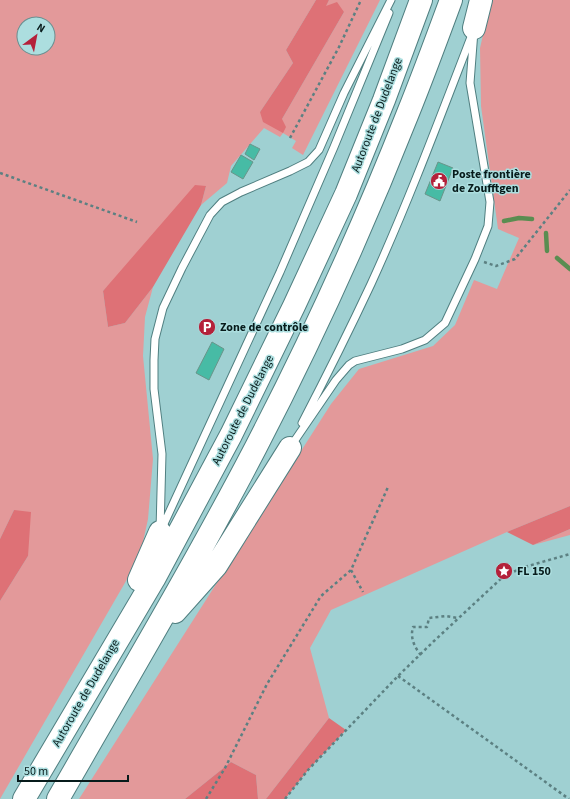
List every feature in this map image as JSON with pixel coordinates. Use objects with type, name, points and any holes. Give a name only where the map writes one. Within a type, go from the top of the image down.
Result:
[{"type":"highway","name":"Autoroute de Dudelange","points":[[24,799],[113,646],[154,579],[224,448],[294,306],[346,194],[384,100],[421,0]]},
{"type":"highway","points":[[58,799],[150,639],[256,446],[307,344],[370,206],[409,111],[451,0]]},
{"type":"highway","points":[[474,28],[481,0]]},
{"type":"highway","points":[[150,639],[216,566],[290,448]]},
{"type":"highway","points":[[113,646],[160,532]]},
{"type":"lane","points":[[160,532],[162,454],[154,389],[154,360],[155,339],[163,308],[210,215],[222,202],[241,192],[290,172],[308,162],[319,150],[344,93],[391,0]]},
{"type":"lane","points":[[160,532],[280,272],[395,0]]},
{"type":"lane","points":[[290,448],[336,380],[349,365],[356,361],[402,349],[425,340],[445,323],[475,259],[488,226],[490,202],[470,83],[474,28]]},
{"type":"lane","points":[[290,448],[344,342],[371,283],[421,167],[474,28]]},
{"type":"path","points":[[290,138],[339,47],[361,0]]},
{"type":"path","points":[[0,173],[137,222]]},
{"type":"path","points":[[475,259],[496,266],[515,260],[570,190]]},
{"type":"path","points":[[206,799],[225,768],[268,684],[321,596],[351,570],[388,487]]},
{"type":"path","points":[[285,799],[308,770],[398,676],[458,618],[505,576],[528,566],[570,554]]},
{"type":"path","points":[[351,570],[362,592]]},
{"type":"path","points":[[420,655],[415,648],[411,632],[413,627],[427,628],[429,618],[446,616],[458,618]]},
{"type":"path","points":[[398,676],[569,799]]},
{"type":"shaded area","points":[[0,0],[316,0],[286,50],[293,63],[260,112],[282,119],[344,12],[325,7],[329,0],[380,0],[303,155],[292,148],[296,141],[283,133],[280,137],[264,128],[231,166],[227,183],[201,205],[206,186],[103,291],[108,327],[125,323],[153,287],[145,317],[143,356],[153,459],[148,519],[141,551],[126,581],[0,799],[0,601],[28,556],[14,510],[0,539]]},
{"type":"shaded area","points":[[316,0],[329,0],[326,6],[337,2],[344,12],[282,119],[286,127],[283,133],[263,122],[260,112],[293,63],[286,50]]},
{"type":"shaded area","points":[[491,0],[570,0],[570,506],[507,532],[331,610],[310,648],[329,718],[266,799],[258,799],[256,775],[231,762],[185,799],[79,799],[331,404],[359,369],[433,346],[455,325],[474,280],[497,289],[519,238],[498,229],[481,106],[480,48]]},
{"type":"shaded area","points":[[195,185],[206,186],[201,205],[153,287],[125,323],[108,327],[103,291]]},
{"type":"shaded area","points":[[570,506],[570,529],[533,545],[507,532]]},
{"type":"shaded area","points":[[14,510],[31,512],[28,556],[0,601],[0,539]]},
{"type":"shaded area","points":[[570,529],[570,535],[533,545]]},
{"type":"shaded area","points":[[329,718],[346,730],[308,770],[285,799],[266,799]]},
{"type":"shaded area","points":[[231,762],[256,775],[258,799],[185,799]]},
{"type":"building","points":[[250,144],[260,149],[254,160],[245,154]]},
{"type":"building","points":[[241,155],[253,162],[243,179],[231,172]]},
{"type":"building","name":"Poste frontière de Zoufftgen","points":[[438,162],[453,168],[440,201],[425,194]]},
{"type":"building","points":[[212,342],[224,349],[209,380],[196,373]]},
{"type":"waterway","points":[[504,221],[519,218],[532,219]]},
{"type":"waterway","points":[[546,233],[547,251]]},
{"type":"waterway","points":[[557,258],[570,269]]},
{"type":"place","name":"Poste frontière de Zoufftgen","points":[[439,181]]},
{"type":"place","name":"Zone de contrôle","points":[[207,327]]},
{"type":"place","name":"FL 150","points":[[504,571]]}]
